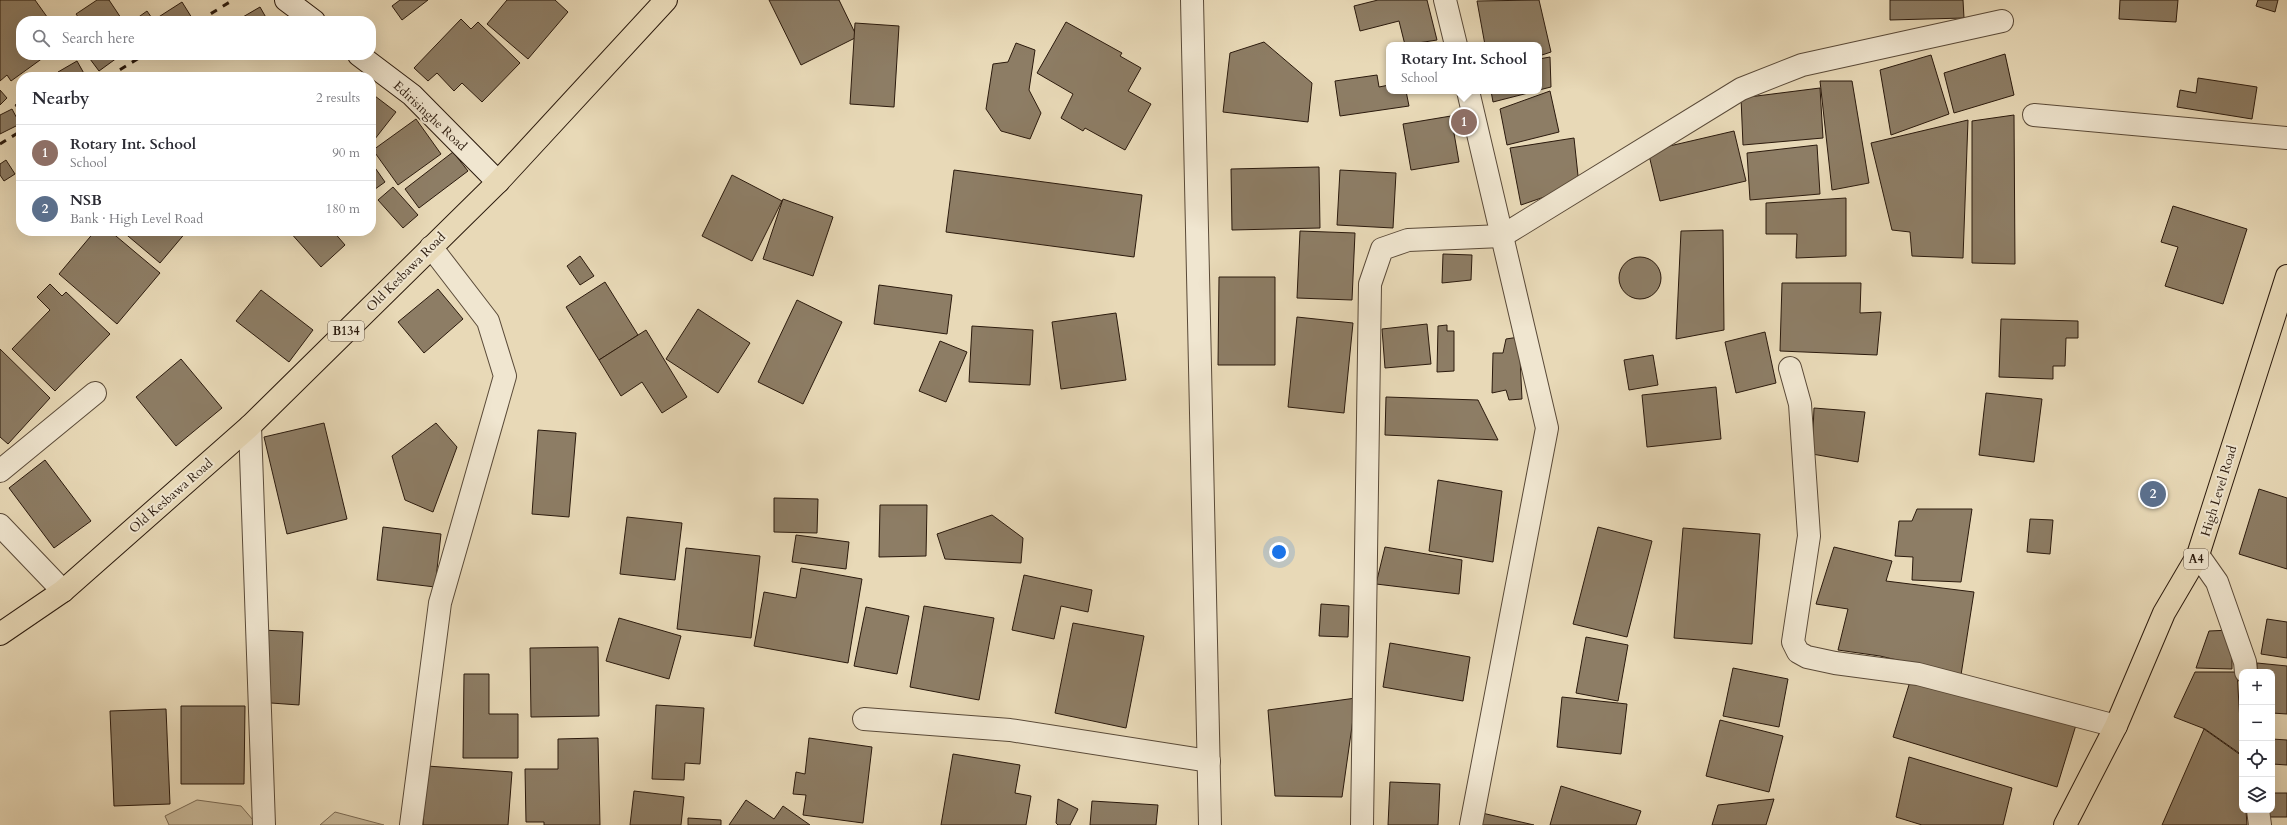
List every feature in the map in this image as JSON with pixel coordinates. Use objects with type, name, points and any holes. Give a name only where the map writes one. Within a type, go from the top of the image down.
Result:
[{"type":"main road","name":"Old Kesbawa Road","points":[[0,634],[63,591],[250,426],[498,182],[666,0]]},
{"type":"main road","name":"High Level Road","points":[[2065,825],[2116,726],[2164,614],[2198,555],[2287,276]]},
{"type":"street","points":[[286,0],[307,16]]},
{"type":"street","points":[[1192,0],[1210,825]]},
{"type":"street","points":[[1445,0],[1455,42]]},
{"type":"street","points":[[1362,825],[1370,284],[1382,249],[1408,240],[1502,236],[1741,89],[1802,65],[2002,21]]},
{"type":"street","name":"Edirisinghe Road","points":[[365,60],[412,96],[498,182]]},
{"type":"street","points":[[1469,94],[1547,428],[1471,825]]},
{"type":"street","points":[[2034,115],[2287,138]]},
{"type":"street","points":[[410,825],[440,603],[505,376],[488,321],[431,248]]},
{"type":"street","points":[[1790,368],[1800,404],[1809,536],[1793,642],[1798,652],[1807,657],[1835,663],[1918,674],[2116,726]]},
{"type":"street","points":[[0,471],[95,393]]},
{"type":"street","points":[[250,426],[264,825]]},
{"type":"street","points":[[0,525],[63,591]]},
{"type":"street","points":[[2198,555],[2217,582],[2245,662],[2246,669]]},
{"type":"street","points":[[864,719],[1010,730],[1209,760]]},
{"type":"street","points":[[2258,813],[2260,825]]},
{"type":"shaded area","points":[[197,800],[241,806],[253,820],[253,825],[169,825],[165,816]]},
{"type":"shaded area","points":[[335,812],[384,825],[320,825]]},
{"type":"building","points":[[0,0],[35,0],[46,16],[16,16],[16,60],[40,60],[23,72],[16,72],[16,77],[11,81],[7,75],[0,81]]},
{"type":"building","points":[[97,0],[109,0],[120,16],[77,16],[76,14]]},
{"type":"building","points":[[400,0],[428,0],[402,20],[392,6]]},
{"type":"building","points":[[507,0],[555,0],[568,12],[528,59],[487,24]]},
{"type":"building","points":[[769,0],[839,0],[857,37],[801,65]]},
{"type":"building","points":[[1378,0],[1427,0],[1437,40],[1424,42],[1404,42],[1399,21],[1360,31],[1354,6]]},
{"type":"building","points":[[1539,0],[1551,52],[1542,55],[1542,42],[1484,42],[1477,1]]},
{"type":"building","points":[[1890,0],[1963,0],[1964,18],[1890,20]]},
{"type":"building","points":[[2120,0],[2178,0],[2176,22],[2119,19]]},
{"type":"building","points":[[2258,0],[2278,0],[2275,12],[2256,6]]},
{"type":"building","points":[[182,2],[191,16],[160,16]]},
{"type":"building","points":[[260,7],[265,16],[245,16]]},
{"type":"building","points":[[147,11],[150,16],[140,16]]},
{"type":"building","points":[[461,19],[471,29],[478,22],[520,63],[482,102],[462,83],[454,91],[437,73],[428,81],[414,68]]},
{"type":"building","points":[[1066,22],[1122,53],[1120,56],[1141,68],[1128,91],[1151,104],[1125,150],[1085,128],[1083,131],[1061,118],[1073,94],[1037,73]]},
{"type":"building","points":[[855,23],[899,26],[894,107],[850,104]]},
{"type":"building","points":[[1264,42],[1312,83],[1308,122],[1223,112],[1230,53]]},
{"type":"building","points":[[1016,43],[1035,50],[1029,90],[1041,113],[1030,139],[1001,131],[986,109],[993,64],[1008,62]]},
{"type":"building","points":[[2005,54],[2014,95],[1954,113],[1944,73]]},
{"type":"building","points":[[1931,55],[1949,114],[1891,135],[1880,70]]},
{"type":"building","points":[[1550,57],[1551,87],[1542,89],[1542,58]]},
{"type":"building","points":[[91,60],[114,60],[99,71]]},
{"type":"building","points":[[77,61],[83,72],[58,72]]},
{"type":"building","points":[[1377,75],[1379,87],[1386,86],[1386,94],[1407,94],[1409,106],[1340,116],[1335,81]]},
{"type":"building","points":[[2198,78],[2257,87],[2252,119],[2177,107],[2180,90],[2196,93]]},
{"type":"building","points":[[1820,81],[1852,81],[1869,183],[1832,190]]},
{"type":"building","points":[[1820,88],[1823,138],[1743,145],[1741,98]]},
{"type":"building","points":[[0,90],[7,98],[0,105]]},
{"type":"building","points":[[1550,91],[1559,132],[1507,145],[1500,109]]},
{"type":"building","points":[[1492,94],[1524,94],[1493,102]]},
{"type":"building","points":[[376,97],[396,112],[376,138]]},
{"type":"building","points":[[12,109],[16,116],[16,126],[0,134],[0,115]]},
{"type":"building","points":[[2014,115],[2015,264],[1972,263],[1972,121]]},
{"type":"building","points":[[1451,116],[1459,162],[1411,170],[1403,124]]},
{"type":"building","points":[[416,119],[441,154],[398,185],[376,154],[376,148]]},
{"type":"building","points":[[1968,120],[1963,258],[1912,256],[1910,232],[1892,230],[1871,143]]},
{"type":"building","points":[[1734,131],[1746,181],[1660,201],[1648,151]]},
{"type":"building","points":[[1574,138],[1579,185],[1521,205],[1510,148]]},
{"type":"building","points":[[1817,145],[1820,194],[1750,200],[1747,153]]},
{"type":"building","points":[[453,152],[468,171],[419,208],[405,189]]},
{"type":"building","points":[[6,160],[15,174],[4,181],[0,175],[0,164]]},
{"type":"building","points":[[1319,167],[1320,228],[1232,230],[1231,169]]},
{"type":"building","points":[[376,169],[385,182],[376,188]]},
{"type":"building","points":[[954,170],[1142,195],[1134,257],[946,232]]},
{"type":"building","points":[[1340,170],[1396,173],[1393,228],[1337,225]]},
{"type":"building","points":[[732,175],[782,201],[752,261],[702,236]]},
{"type":"building","points":[[393,187],[418,215],[403,228],[378,200]]},
{"type":"building","points":[[1846,198],[1846,256],[1796,258],[1797,234],[1766,234],[1766,203]]},
{"type":"building","points":[[783,199],[833,217],[813,276],[763,259]]},
{"type":"building","points":[[2173,206],[2247,229],[2223,304],[2165,286],[2178,247],[2161,242]]},
{"type":"building","points":[[1723,230],[1724,330],[1676,339],[1681,231]]},
{"type":"building","points":[[1300,231],[1355,233],[1352,300],[1297,298]]},
{"type":"building","points":[[91,236],[116,236],[160,273],[117,324],[59,274]]},
{"type":"building","points":[[128,236],[183,236],[160,263]]},
{"type":"building","points":[[293,236],[337,236],[345,245],[321,267]]},
{"type":"building","points":[[1443,254],[1472,255],[1471,280],[1442,283]]},
{"type":"building","points":[[580,256],[594,276],[580,285],[567,266]]},
{"type":"building","points":[[1636,257],[1644,257],[1652,260],[1658,266],[1661,278],[1658,290],[1652,296],[1644,299],[1636,299],[1628,296],[1622,290],[1619,282],[1619,274],[1622,266],[1628,260]]},
{"type":"building","points":[[1219,277],[1275,277],[1275,365],[1218,365]]},
{"type":"building","points":[[605,282],[638,335],[599,360],[566,307]]},
{"type":"building","points":[[1782,283],[1861,283],[1860,313],[1881,312],[1877,355],[1780,351]]},
{"type":"building","points":[[50,284],[62,296],[66,292],[110,334],[55,391],[12,349],[50,310],[37,297]]},
{"type":"building","points":[[879,285],[952,295],[947,334],[874,324]]},
{"type":"building","points":[[438,289],[463,319],[424,353],[398,322]]},
{"type":"building","points":[[261,290],[313,330],[289,362],[236,321]]},
{"type":"building","points":[[797,300],[842,322],[803,404],[758,382]]},
{"type":"building","points":[[698,309],[750,343],[718,393],[666,359]]},
{"type":"building","points":[[1116,313],[1126,380],[1061,389],[1052,322]]},
{"type":"building","points":[[1297,317],[1353,323],[1344,413],[1288,407]]},
{"type":"building","points":[[2001,319],[2078,321],[2078,338],[2066,338],[2065,366],[2053,366],[2053,379],[1999,377]]},
{"type":"building","points":[[1427,324],[1431,364],[1385,368],[1382,329]]},
{"type":"building","points":[[1447,325],[1447,331],[1454,331],[1454,371],[1437,372],[1438,326]]},
{"type":"building","points":[[972,326],[1033,330],[1030,385],[969,382]]},
{"type":"building","points":[[646,330],[687,397],[662,413],[642,382],[621,396],[599,360]]},
{"type":"building","points":[[1765,332],[1776,383],[1736,393],[1725,342]]},
{"type":"building","points":[[1519,337],[1522,399],[1509,400],[1506,390],[1492,393],[1493,353],[1503,353],[1506,339]]},
{"type":"building","points":[[940,341],[967,352],[946,402],[919,391]]},
{"type":"building","points":[[0,349],[50,398],[8,444],[0,437]]},
{"type":"building","points":[[1653,355],[1658,385],[1629,390],[1624,360]]},
{"type":"building","points":[[181,359],[222,408],[176,446],[136,397]]},
{"type":"building","points":[[1716,387],[1721,439],[1647,447],[1642,395]]},
{"type":"building","points":[[1986,393],[2042,399],[2034,462],[1979,455]]},
{"type":"building","points":[[1386,397],[1478,400],[1498,440],[1385,435]]},
{"type":"building","points":[[1814,408],[1865,412],[1858,462],[1812,454]]},
{"type":"building","points":[[324,423],[347,519],[287,534],[264,437]]},
{"type":"building","points":[[436,423],[457,447],[433,512],[405,500],[392,456]]},
{"type":"building","points":[[538,430],[576,433],[569,517],[532,514]]},
{"type":"building","points":[[45,460],[91,521],[54,548],[9,488]]},
{"type":"building","points":[[1438,480],[1502,491],[1493,562],[1429,551]]},
{"type":"building","points":[[2259,489],[2287,498],[2287,569],[2239,554]]},
{"type":"building","points":[[774,498],[818,499],[817,533],[774,532]]},
{"type":"building","points":[[880,505],[927,505],[926,556],[879,557]]},
{"type":"building","points":[[1917,509],[1972,509],[1961,582],[1912,580],[1913,557],[1895,556],[1899,521],[1912,521]]},
{"type":"building","points":[[992,515],[1023,538],[1021,563],[945,559],[937,534]]},
{"type":"building","points":[[627,517],[682,523],[675,580],[620,574]]},
{"type":"building","points":[[2030,519],[2053,520],[2050,554],[2027,552]]},
{"type":"building","points":[[383,527],[441,534],[435,587],[377,580]]},
{"type":"building","points":[[1598,527],[1652,541],[1627,637],[1573,624]]},
{"type":"building","points":[[1683,528],[1760,534],[1752,644],[1674,638]]},
{"type":"building","points":[[796,535],[849,542],[846,569],[792,562]]},
{"type":"building","points":[[1385,547],[1462,560],[1459,594],[1376,584]]},
{"type":"building","points":[[1834,547],[1892,561],[1886,581],[1974,592],[1961,675],[1880,656],[1838,650],[1848,609],[1816,604]]},
{"type":"building","points":[[686,548],[760,556],[751,638],[677,629]]},
{"type":"building","points":[[801,568],[862,579],[848,663],[754,646],[764,592],[796,598]]},
{"type":"building","points":[[1024,575],[1092,590],[1088,612],[1061,606],[1054,639],[1012,630]]},
{"type":"building","points":[[1321,604],[1349,606],[1348,637],[1319,636]]},
{"type":"building","points":[[924,606],[994,618],[979,700],[910,687]]},
{"type":"building","points":[[866,607],[909,616],[897,674],[854,666]]},
{"type":"building","points":[[619,618],[681,636],[669,679],[606,661]]},
{"type":"building","points":[[2267,619],[2287,622],[2287,658],[2261,654]]},
{"type":"building","points":[[1073,623],[1144,636],[1126,728],[1055,713]]},
{"type":"building","points":[[261,630],[303,632],[299,705],[257,702]]},
{"type":"building","points":[[2232,630],[2232,669],[2196,668],[2209,631]]},
{"type":"building","points":[[1586,637],[1628,645],[1618,701],[1576,693]]},
{"type":"building","points":[[1390,643],[1470,657],[1463,701],[1383,687]]},
{"type":"building","points":[[598,647],[599,716],[531,717],[530,648]]},
{"type":"building","points":[[2257,663],[2287,666],[2287,714],[2275,713],[2275,669],[2257,669]]},
{"type":"building","points":[[1733,668],[1788,679],[1779,727],[1723,716]]},
{"type":"building","points":[[2195,672],[2237,672],[2239,753],[2205,729],[2174,717]]},
{"type":"building","points":[[464,674],[489,674],[489,714],[518,714],[518,758],[463,758]]},
{"type":"building","points":[[1912,675],[2076,725],[2057,787],[1893,737]]},
{"type":"building","points":[[1562,697],[1627,704],[1621,754],[1557,747]]},
{"type":"building","points":[[1356,698],[1342,797],[1275,796],[1268,710]]},
{"type":"building","points":[[656,705],[704,708],[700,764],[685,763],[684,780],[652,779]]},
{"type":"building","points":[[181,706],[245,706],[244,784],[181,784]]},
{"type":"building","points":[[166,709],[170,804],[114,806],[110,711]]},
{"type":"building","points":[[1720,720],[1783,736],[1769,792],[1706,776]]},
{"type":"building","points":[[2204,729],[2239,754],[2239,813],[2246,813],[2247,825],[2162,825]]},
{"type":"building","points":[[598,738],[600,825],[544,825],[544,822],[526,822],[525,769],[558,769],[558,739]]},
{"type":"building","points":[[809,738],[872,747],[863,823],[803,815],[806,795],[793,794],[796,772],[805,774]]},
{"type":"building","points":[[2275,739],[2287,740],[2287,765],[2275,764]]},
{"type":"building","points":[[953,754],[1020,765],[1015,793],[1031,796],[1026,825],[941,825]]},
{"type":"building","points":[[1909,757],[2012,788],[2003,825],[1922,825],[1896,817]]},
{"type":"building","points":[[427,766],[512,772],[508,825],[423,825]]},
{"type":"building","points":[[1390,782],[1440,784],[1438,825],[1388,825]]},
{"type":"building","points":[[1561,786],[1641,811],[1636,825],[1550,825]]},
{"type":"building","points":[[634,791],[684,797],[681,825],[630,825]]},
{"type":"building","points":[[2275,793],[2287,793],[2287,817],[2265,817],[2265,813],[2275,813]]},
{"type":"building","points":[[1058,799],[1078,809],[1070,825],[1058,825],[1056,823]]},
{"type":"building","points":[[1774,799],[1766,825],[1712,825],[1718,805]]},
{"type":"building","points":[[746,800],[774,819],[783,806],[810,825],[729,825]]},
{"type":"building","points":[[1092,801],[1158,805],[1156,825],[1090,825]]},
{"type":"building","points":[[1482,813],[1534,825],[1479,825]]},
{"type":"building","points":[[688,818],[721,820],[721,825],[688,825]]},
{"type":"railway","points":[[207,16],[233,0]]},
{"type":"railway","points":[[116,72],[136,60]]},
{"type":"railway","points":[[0,144],[16,134]]},
{"type":"place","name":"Rotary Int. School","points":[[1464,122]]},
{"type":"place","name":"NSB","points":[[2153,494]]}]
